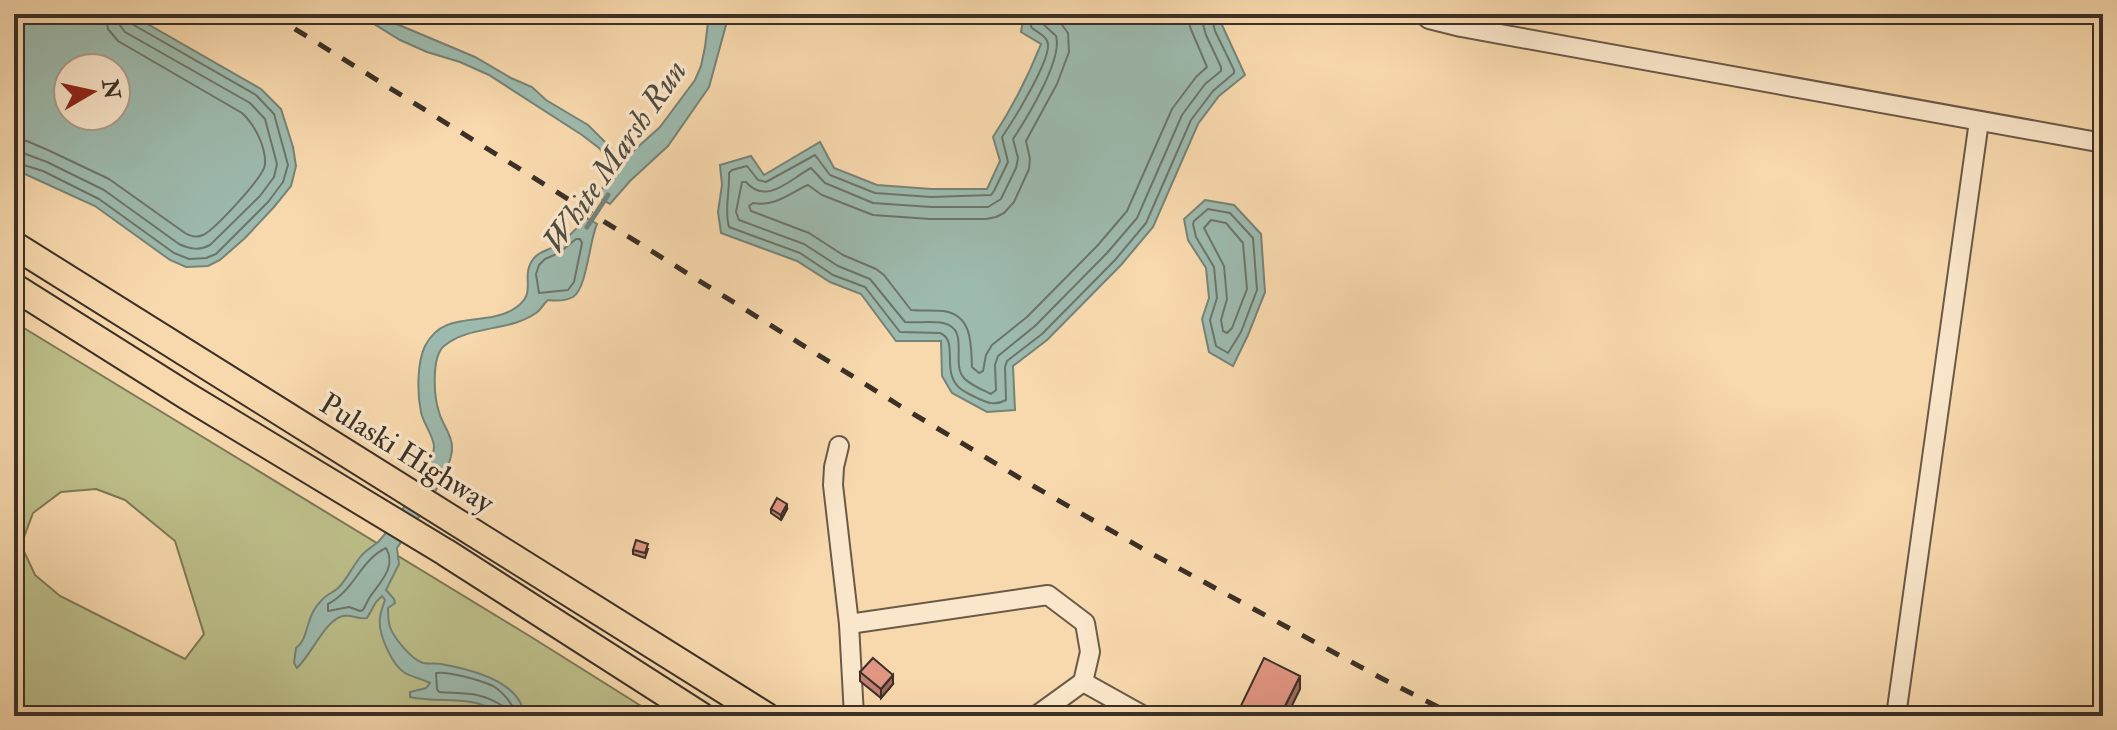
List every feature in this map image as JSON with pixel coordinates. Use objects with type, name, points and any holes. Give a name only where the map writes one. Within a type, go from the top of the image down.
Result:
[{"type":"highway","name":"Pulaski Highway","points":[[14,245],[766,716]]},
{"type":"highway","points":[[14,287],[445,552],[701,716]]},
{"type":"lane","points":[[1423,14],[1429,19],[1461,27],[2103,143]]},
{"type":"lane","points":[[1896,716],[1979,121]]},
{"type":"lane","points":[[839,446],[833,485],[849,624],[854,716]]},
{"type":"lane","points":[[849,624],[1048,595],[1085,623],[1090,652],[1083,682],[1036,716]]},
{"type":"lane","points":[[1083,682],[1142,716]]},
{"type":"green space","points":[[14,322],[657,716],[14,716]],"holes":[[[96,489],[125,500],[175,541],[204,634],[185,659],[60,596],[35,575],[21,545],[33,513],[61,492]]]},
{"type":"water","points":[[14,14],[130,14],[261,89],[281,109],[296,166],[291,186],[245,238],[220,260],[208,266],[186,267],[170,260],[95,206],[14,169]]},
{"type":"water","name":"White Marsh Run","points":[[358,14],[381,14],[392,22],[475,57],[532,87],[546,100],[588,125],[611,148],[619,164],[660,127],[695,80],[701,66],[709,14],[729,14],[709,87],[668,146],[610,204],[599,198],[610,168],[608,158],[582,135],[489,75],[400,40]]},
{"type":"water","points":[[1024,14],[1217,14],[1245,75],[1219,96],[1198,124],[1153,227],[1121,265],[1047,340],[1013,366],[1015,410],[987,412],[952,393],[942,376],[941,341],[896,341],[861,294],[830,282],[797,261],[721,233],[718,212],[722,185],[720,165],[751,156],[764,175],[820,142],[834,168],[877,185],[987,189],[1000,161],[993,137],[1019,92],[1041,44],[1021,32]]},
{"type":"water","points":[[1205,200],[1234,205],[1261,234],[1265,292],[1233,366],[1209,352],[1202,319],[1209,298],[1206,268],[1188,240],[1184,219]]},
{"type":"water","name":"White Marsh Run","points":[[587,218],[597,224],[585,275],[573,297],[548,300],[538,312],[525,319],[454,339],[440,351],[435,368],[436,397],[451,441],[451,457],[431,498],[397,548],[399,564],[386,590],[395,603],[388,608],[390,627],[408,653],[423,663],[479,673],[504,685],[521,704],[524,716],[498,716],[487,706],[466,701],[410,697],[410,692],[426,688],[430,683],[405,673],[391,656],[380,625],[385,600],[382,596],[367,618],[343,616],[330,624],[297,668],[294,663],[296,648],[303,640],[316,608],[340,586],[361,556],[385,534],[428,466],[434,446],[422,416],[419,396],[419,369],[425,346],[443,327],[501,315],[521,304],[534,258],[564,240]]},
{"type":"building","points":[[777,498],[787,504],[781,515],[771,509]]},
{"type":"building","points":[[636,540],[648,544],[645,553],[633,550]]},
{"type":"building","points":[[873,658],[893,675],[881,689],[860,672]]},
{"type":"building","points":[[1264,658],[1300,676],[1280,716],[1236,716]]},
{"type":"building","points":[[975,707],[982,716],[965,716]]},
{"type":"waterway","name":"White Marsh Run","points":[[587,227],[608,195]]},
{"type":"railway","points":[[271,14],[1028,483],[1145,550],[1456,716]]}]
